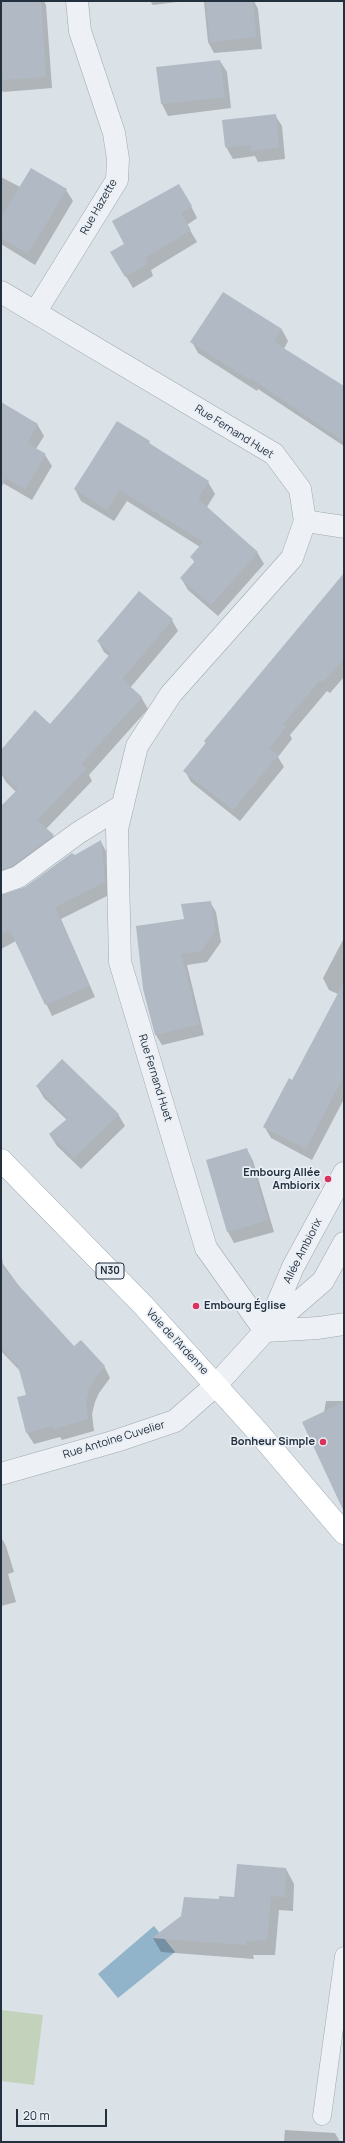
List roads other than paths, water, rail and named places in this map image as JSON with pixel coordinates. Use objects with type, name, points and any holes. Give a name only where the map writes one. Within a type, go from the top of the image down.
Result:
[{"type":"main road","name":"Voie de l'Ardenne","points":[[3,1165],[143,1305],[216,1385],[344,1533]]},
{"type":"street","name":"Rue Hazette","points":[[36,311],[117,180],[118,159],[114,133],[80,30],[77,1]]},
{"type":"street","name":"Rue Fernand Huet","points":[[1,292],[36,311],[274,454],[300,489],[305,521],[292,558],[171,694],[137,746],[117,829],[120,962],[206,1248],[266,1331]]},
{"type":"street","points":[[305,521],[344,527]]},
{"type":"street","points":[[1,883],[18,877],[78,832],[123,805]]},
{"type":"street","name":"Allée Ambiorix","points":[[266,1331],[293,1267],[344,1173]]},
{"type":"street","name":"Allée Ambiorix","points":[[216,1385],[266,1331],[323,1281],[344,1243]]},
{"type":"street","points":[[266,1331],[318,1328],[344,1324]]},
{"type":"street","name":"Rue Antoine Cuvelier","points":[[1,1474],[116,1441],[175,1421],[216,1385]]},
{"type":"lane","points":[[322,2116],[344,1956]]},
{"type":"water","points":[[154,1926],[175,1952],[118,1998],[98,1974]]},
{"type":"place","name":"Embourg Allée Ambiorix","points":[[328,1179]]},
{"type":"place","name":"Embourg Église","points":[[196,1306]]},
{"type":"place","name":"Bonheur Simple","points":[[323,1442]]}]
